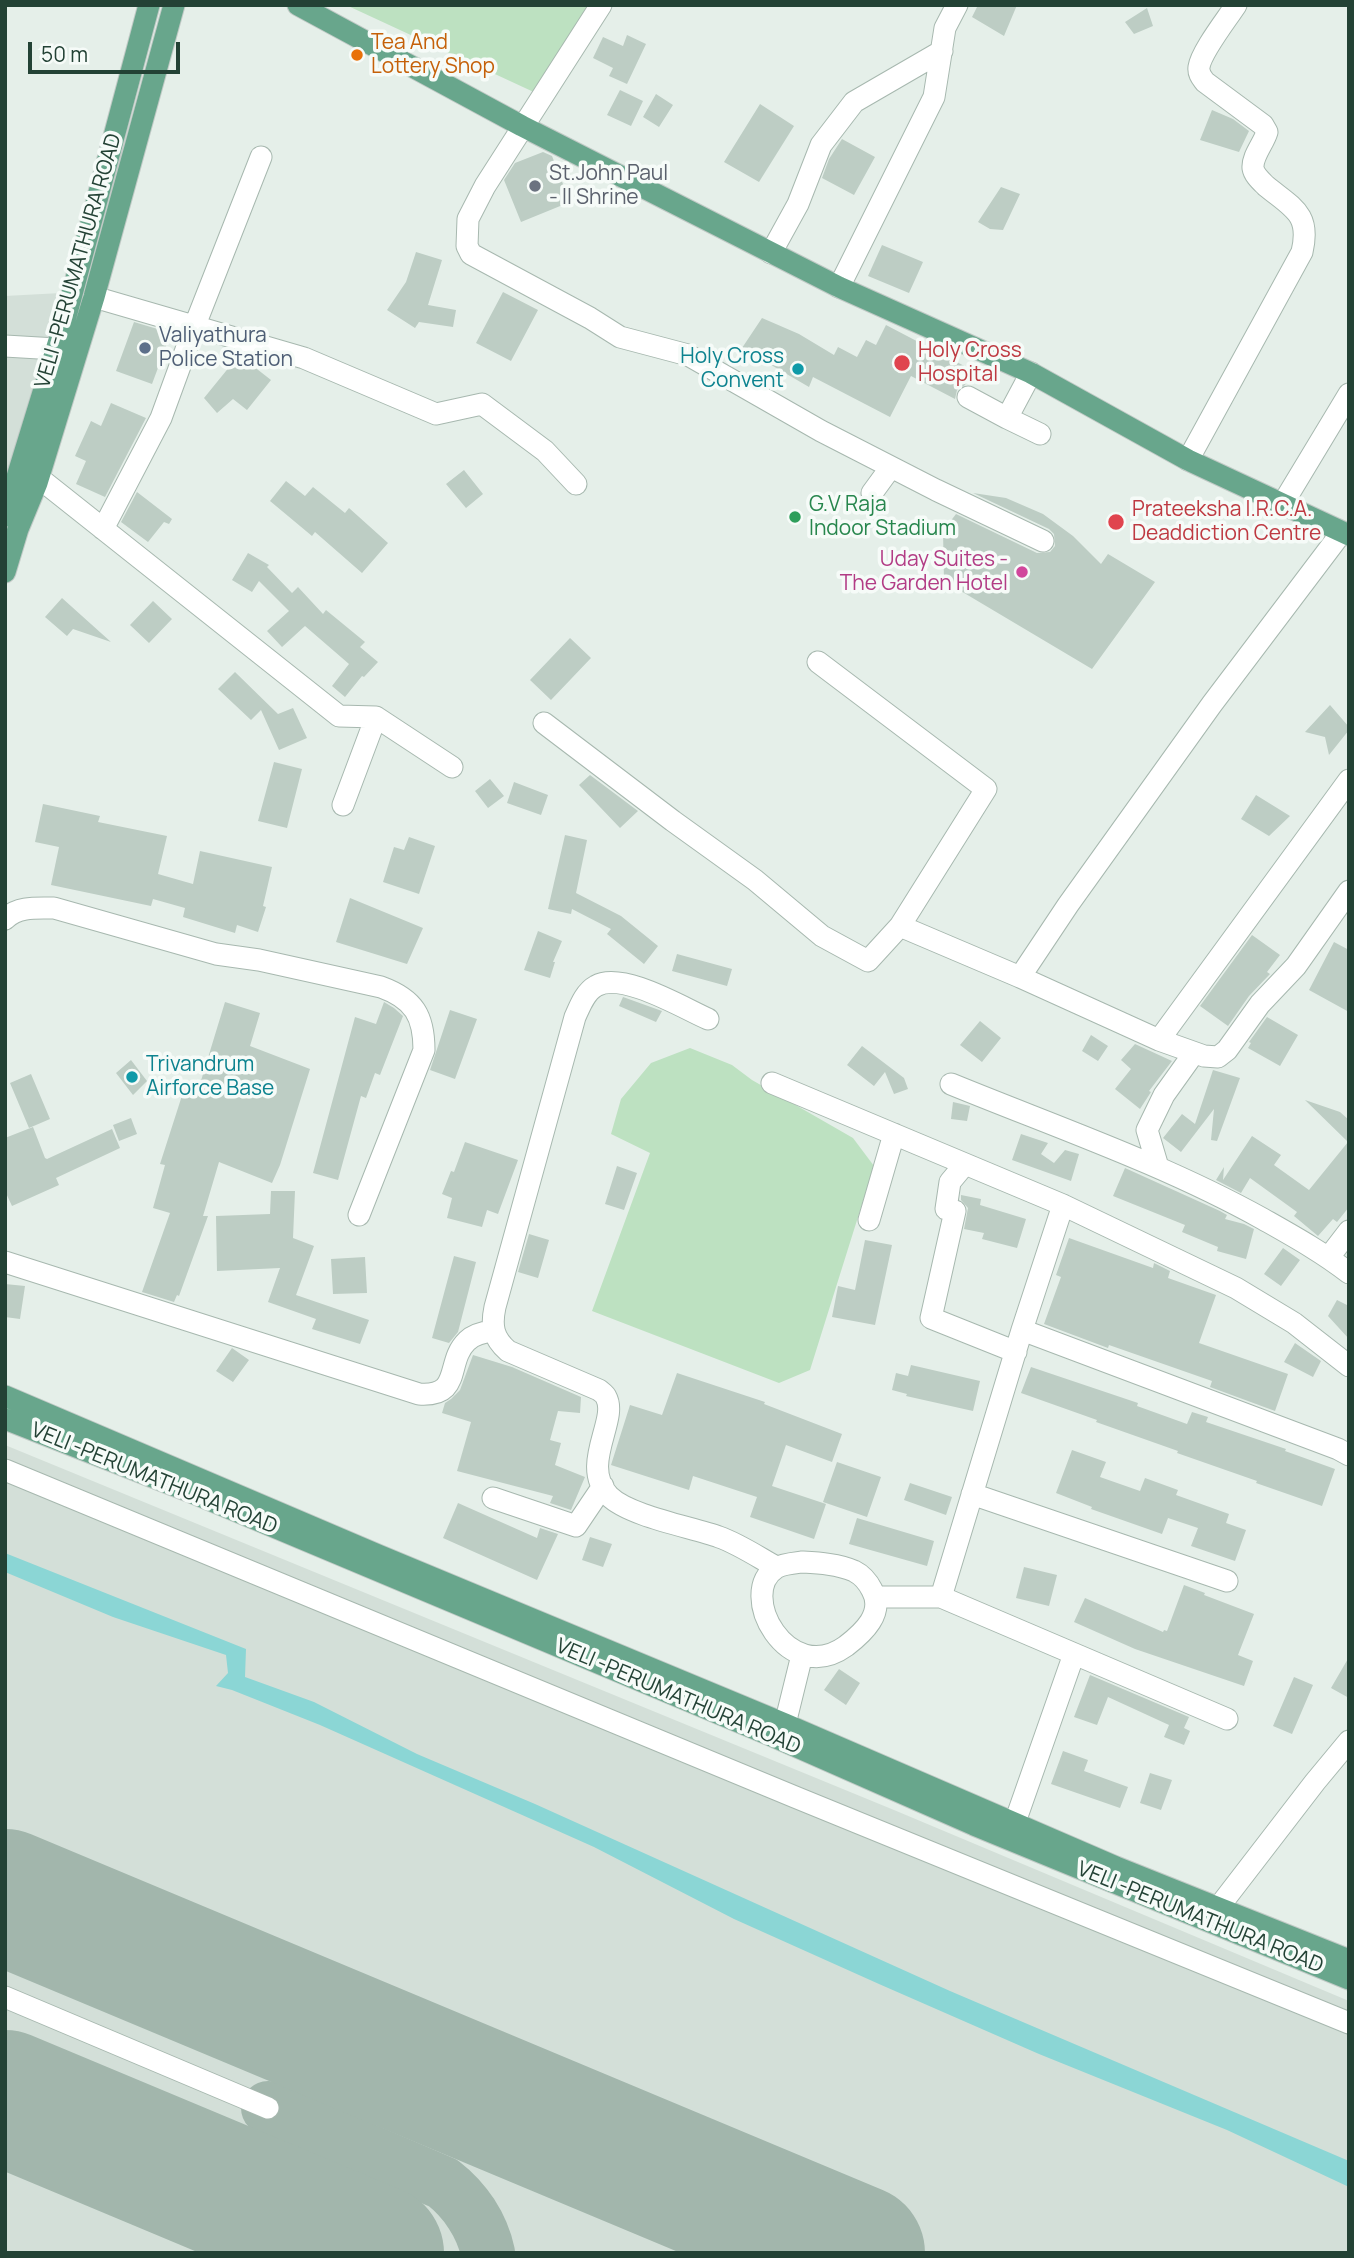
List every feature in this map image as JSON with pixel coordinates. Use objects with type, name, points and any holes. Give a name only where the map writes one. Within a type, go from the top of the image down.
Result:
[{"type":"main road","name":"VELI -PERUMATHURA ROAD","points":[[5,516],[56,349],[149,5]]},
{"type":"main road","points":[[5,572],[38,478],[94,297],[174,5]]},
{"type":"main road","points":[[298,5],[522,126],[839,288],[1031,373],[1188,460],[1346,533]]},
{"type":"main road","points":[[5,1396],[785,1724],[1116,1867],[1349,1960]]},
{"type":"main road","name":"VELI -PERUMATHURA ROAD","points":[[5,1419],[213,1502],[772,1736],[974,1825],[1349,1979]]},
{"type":"street","points":[[601,5],[485,186],[468,219],[467,246],[471,254],[620,337],[688,355],[821,431],[1043,541]]},
{"type":"street","points":[[839,288],[934,97],[945,28],[957,5]]},
{"type":"street","points":[[1188,460],[1302,252],[1306,237],[1306,226],[1300,215],[1261,182],[1253,169],[1254,160],[1267,132],[1264,125],[1205,82],[1200,75],[1199,67],[1204,55],[1237,5]]},
{"type":"street","points":[[771,253],[798,204],[821,145],[854,102],[942,51]]},
{"type":"street","points":[[103,529],[161,418],[261,158]]},
{"type":"street","points":[[94,297],[304,358],[436,414],[482,404],[545,451],[576,484]]},
{"type":"street","points":[[5,346],[56,349]]},
{"type":"street","points":[[1007,418],[1031,373]]},
{"type":"street","points":[[1282,505],[1349,394]]},
{"type":"street","points":[[968,397],[1040,435]]},
{"type":"street","points":[[872,493],[891,467]]},
{"type":"street","points":[[38,478],[340,716],[376,717],[452,767]]},
{"type":"street","points":[[1020,977],[1068,905],[1212,704],[1346,533]]},
{"type":"street","points":[[544,723],[755,880],[822,936],[868,961],[900,926],[986,789],[818,662]]},
{"type":"street","points":[[343,805],[376,717]]},
{"type":"street","points":[[1159,1040],[1349,780]]},
{"type":"street","points":[[900,926],[1159,1040],[1195,1054],[1218,1057],[1227,1050],[1260,1004],[1296,965],[1349,891]]},
{"type":"street","points":[[5,919],[10,914],[30,908],[54,908],[216,954],[259,960],[398,993],[414,1008],[424,1028],[424,1050],[359,1215]]},
{"type":"street","points":[[490,1335],[495,1307],[575,1017],[589,991],[597,984],[623,983],[708,1019]]},
{"type":"street","points":[[1158,1167],[1147,1130],[1164,1095],[1195,1054]]},
{"type":"street","points":[[772,1083],[1063,1205],[1236,1288],[1294,1323],[1349,1366]]},
{"type":"street","points":[[951,1084],[1158,1167],[1220,1195],[1329,1257],[1349,1273]]},
{"type":"street","points":[[869,1220],[894,1134]]},
{"type":"street","points":[[965,1164],[950,1182],[946,1209],[956,1211],[931,1318],[1016,1352]]},
{"type":"street","points":[[941,1597],[1063,1205]]},
{"type":"street","points":[[1329,1257],[1349,1231]]},
{"type":"street","points":[[5,1262],[419,1394],[442,1392],[449,1383],[457,1358],[466,1342],[490,1335]]},
{"type":"street","points":[[1022,1330],[1349,1455]]},
{"type":"street","points":[[490,1335],[508,1351],[589,1385],[606,1397],[609,1406],[597,1460],[603,1486],[620,1504],[722,1538],[776,1567],[802,1562],[835,1565],[856,1572],[868,1583],[876,1597],[874,1617],[863,1634],[825,1656],[802,1655],[786,1647],[764,1614],[761,1593],[767,1578],[776,1567]]},
{"type":"street","points":[[5,1470],[1349,2023]]},
{"type":"street","points":[[493,1498],[576,1526],[603,1486]]},
{"type":"street","points":[[972,1494],[1227,1581]]},
{"type":"street","points":[[876,1597],[941,1597],[1227,1719]]},
{"type":"street","points":[[1014,1822],[1074,1654]]},
{"type":"street","points":[[785,1724],[802,1655]]},
{"type":"street","points":[[1219,1908],[1349,1741]]},
{"type":"street","points":[[5,1997],[268,2108]]},
{"type":"shaded area","points":[[61,293],[5,479],[5,296]]},
{"type":"shaded area","points":[[5,1445],[894,1810],[1349,2001],[1349,2253],[5,2253]]},
{"type":"green space","points":[[346,5],[590,5],[538,94]]},
{"type":"green space","points":[[690,1048],[732,1065],[752,1080],[853,1138],[874,1166],[810,1370],[779,1383],[592,1311],[650,1153],[611,1134],[621,1099],[651,1063]]},
{"type":"water","points":[[5,1553],[246,1649],[245,1677],[314,1702],[417,1754],[535,1804],[950,1991],[1349,2161],[1349,2187],[1227,2130],[1039,2054],[734,1919],[594,1847],[320,1725],[216,1686],[228,1673],[226,1655],[113,1617],[5,1572]]},
{"type":"building","points":[[978,5],[1017,5],[1004,36],[972,17]]},
{"type":"building","points":[[1147,8],[1153,26],[1134,34],[1125,22]]},
{"type":"building","points":[[627,35],[646,44],[627,84],[609,76],[613,68],[593,58],[603,37],[623,46]]},
{"type":"building","points":[[620,90],[643,101],[631,126],[607,115]]},
{"type":"building","points":[[656,94],[673,105],[659,127],[643,117]]},
{"type":"building","points":[[760,104],[794,126],[759,182],[724,162]]},
{"type":"building","points":[[1212,110],[1233,119],[1249,131],[1239,152],[1200,140]]},
{"type":"building","points":[[842,139],[875,157],[854,195],[822,178],[829,159]]},
{"type":"building","name":"St.John Paul - II Shrine","points":[[543,152],[552,156],[570,202],[521,222],[504,180],[515,163]]},
{"type":"building","points":[[1001,187],[1020,194],[1003,230],[990,229],[978,222]]},
{"type":"building","points":[[882,245],[923,262],[909,293],[868,276]]},
{"type":"building","points":[[416,252],[442,260],[428,305],[456,310],[453,327],[419,322],[415,328],[387,310],[406,282]]},
{"type":"building","points":[[503,292],[538,310],[511,361],[476,343]]},
{"type":"building","points":[[762,318],[799,334],[834,355],[838,347],[857,357],[866,340],[876,345],[886,325],[972,370],[965,385],[957,390],[955,399],[911,376],[890,417],[813,377],[809,387],[742,348]]},
{"type":"building","name":"Valiyathura Police Station","points":[[134,322],[171,333],[152,384],[116,371]]},
{"type":"building","points":[[239,355],[271,380],[247,410],[233,399],[217,413],[204,398]]},
{"type":"building","points":[[111,403],[146,418],[105,497],[76,484],[86,461],[75,456],[91,421],[101,426]]},
{"type":"building","points":[[464,470],[483,494],[466,508],[446,484]]},
{"type":"building","points":[[286,481],[305,496],[313,487],[345,513],[349,508],[388,543],[362,573],[315,532],[312,536],[270,501]]},
{"type":"building","points":[[137,492],[172,519],[169,524],[164,522],[148,542],[121,522]]},
{"type":"building","name":"Uday Suites - The Garden Hotel","points":[[973,493],[1006,498],[1043,514],[1073,536],[1101,564],[1108,554],[1155,582],[1092,669],[944,581],[943,531],[956,514],[1037,553],[1050,552],[1055,546],[1054,534],[1049,529]]},
{"type":"building","points":[[248,553],[269,565],[267,567],[292,593],[298,587],[323,614],[326,610],[365,642],[360,647],[378,662],[345,697],[332,686],[349,664],[305,626],[282,647],[267,631],[289,611],[259,581],[252,592],[232,580]]},
{"type":"building","points":[[62,598],[111,642],[73,629],[67,636],[45,617]]},
{"type":"building","points":[[153,601],[172,619],[149,643],[130,625]]},
{"type":"building","points":[[570,638],[591,658],[551,700],[530,680]]},
{"type":"building","points":[[235,672],[278,714],[293,708],[307,738],[279,750],[261,710],[251,720],[218,689]]},
{"type":"building","points":[[1330,705],[1349,730],[1329,755],[1325,737],[1305,732]]},
{"type":"building","points":[[274,762],[302,769],[287,828],[258,821]]},
{"type":"building","points":[[590,775],[638,811],[620,828],[579,785]]},
{"type":"building","points":[[490,779],[504,796],[488,808],[475,791]]},
{"type":"building","points":[[514,782],[548,795],[541,815],[507,803]]},
{"type":"building","points":[[1256,795],[1290,816],[1269,836],[1241,819]]},
{"type":"building","points":[[43,804],[100,816],[98,822],[167,836],[158,874],[193,884],[200,851],[272,867],[263,906],[266,907],[258,932],[237,925],[235,933],[183,917],[185,908],[153,899],[151,906],[51,885],[59,847],[35,842]]},
{"type":"building","points":[[565,835],[587,840],[576,893],[621,916],[658,946],[644,964],[607,934],[611,929],[572,909],[571,914],[548,909]]},
{"type":"building","points":[[409,837],[435,846],[419,894],[383,882],[394,847],[404,850]]},
{"type":"building","points":[[350,898],[423,928],[407,964],[336,942]]},
{"type":"building","points":[[538,931],[562,941],[550,978],[524,970]]},
{"type":"building","points":[[1252,935],[1280,955],[1267,972],[1270,974],[1249,996],[1228,1026],[1200,1006]]},
{"type":"building","points":[[1334,942],[1349,950],[1349,1012],[1309,990]]},
{"type":"building","points":[[677,954],[732,969],[727,986],[672,971]]},
{"type":"building","points":[[623,997],[662,1011],[656,1022],[619,1006]]},
{"type":"building","points":[[225,1002],[260,1013],[250,1046],[310,1069],[272,1183],[219,1162],[203,1216],[208,1216],[179,1296],[177,1295],[174,1302],[142,1292],[170,1213],[153,1208],[165,1165],[160,1164],[187,1080],[200,1084]]},
{"type":"building","points":[[384,1002],[403,1016],[380,1075],[375,1073],[366,1098],[361,1096],[338,1180],[313,1173],[355,1017],[376,1024]]},
{"type":"building","points":[[450,1010],[477,1019],[455,1079],[430,1070]]},
{"type":"building","points":[[1267,1017],[1298,1035],[1280,1066],[1248,1048],[1251,1043],[1249,1042]]},
{"type":"building","points":[[980,1021],[1001,1038],[982,1062],[960,1045]]},
{"type":"building","points":[[1091,1035],[1108,1046],[1098,1061],[1082,1051]]},
{"type":"building","points":[[1135,1044],[1172,1061],[1149,1091],[1151,1092],[1140,1109],[1115,1089],[1131,1069],[1121,1060]]},
{"type":"building","points":[[862,1046],[904,1078],[908,1089],[894,1094],[885,1072],[874,1086],[847,1065]]},
{"type":"building","name":"Trivandrum Airforce Base","points":[[131,1060],[147,1081],[133,1095],[116,1073]]},
{"type":"building","points":[[1213,1070],[1240,1078],[1217,1141],[1211,1140],[1214,1109],[1181,1152],[1163,1138],[1182,1114],[1195,1124]]},
{"type":"building","points":[[31,1074],[50,1119],[29,1128],[10,1083]]},
{"type":"building","points":[[1305,1100],[1340,1112],[1349,1120],[1349,1207],[1337,1222],[1333,1219],[1318,1236],[1294,1216],[1297,1212],[1250,1178],[1241,1193],[1216,1180],[1224,1167],[1223,1180],[1252,1136],[1281,1155],[1274,1165],[1309,1190],[1348,1142]]},
{"type":"building","points":[[953,1102],[970,1106],[967,1121],[951,1119]]},
{"type":"building","points":[[131,1118],[137,1134],[119,1141],[113,1125]]},
{"type":"building","points":[[33,1127],[47,1159],[112,1129],[120,1148],[56,1178],[59,1185],[12,1206],[5,1191],[5,1138]]},
{"type":"building","points":[[1021,1134],[1048,1143],[1041,1154],[1054,1163],[1065,1150],[1079,1154],[1071,1181],[1012,1160]]},
{"type":"building","points":[[465,1142],[518,1160],[498,1214],[487,1210],[482,1227],[447,1218],[452,1198],[442,1194]]},
{"type":"building","points":[[617,1166],[637,1173],[624,1210],[605,1204]]},
{"type":"building","points":[[1125,1168],[1220,1211],[1227,1215],[1225,1219],[1254,1229],[1246,1259],[1217,1251],[1218,1247],[1182,1232],[1185,1225],[1113,1196]]},
{"type":"building","points":[[271,1191],[295,1191],[293,1238],[314,1246],[296,1295],[369,1320],[360,1344],[312,1329],[316,1319],[268,1302],[280,1268],[217,1271],[216,1216],[270,1214]]},
{"type":"building","points":[[961,1195],[981,1199],[980,1205],[1026,1219],[1017,1248],[982,1239],[984,1233],[964,1229],[968,1208],[961,1200]]},
{"type":"building","points":[[529,1234],[549,1240],[538,1278],[518,1272]]},
{"type":"building","points":[[1069,1238],[1153,1268],[1154,1263],[1170,1271],[1168,1278],[1216,1295],[1199,1343],[1288,1374],[1275,1411],[1210,1387],[1212,1381],[1109,1345],[1108,1348],[1044,1324],[1061,1277],[1056,1275]]},
{"type":"building","points":[[865,1240],[892,1245],[875,1325],[832,1317],[838,1286],[855,1290]]},
{"type":"building","points":[[1283,1248],[1300,1260],[1281,1286],[1264,1274]]},
{"type":"building","points":[[454,1256],[476,1262],[458,1332],[449,1343],[432,1338]]},
{"type":"building","points":[[365,1257],[367,1293],[333,1294],[331,1259]]},
{"type":"building","points":[[5,1284],[25,1286],[20,1319],[5,1317]]},
{"type":"building","points":[[1337,1300],[1349,1306],[1349,1339],[1328,1316]]},
{"type":"building","points":[[1295,1343],[1321,1361],[1313,1377],[1284,1362]]},
{"type":"building","points":[[232,1348],[249,1360],[233,1382],[216,1371]]},
{"type":"building","points":[[473,1355],[512,1367],[581,1397],[580,1413],[558,1411],[550,1440],[561,1443],[555,1465],[585,1477],[571,1510],[550,1503],[553,1496],[457,1471],[471,1422],[442,1413],[445,1403],[460,1390]]},
{"type":"building","points":[[911,1365],[980,1381],[973,1411],[906,1396],[907,1394],[892,1390],[896,1373],[908,1376]]},
{"type":"building","points":[[1031,1367],[1138,1403],[1137,1406],[1187,1424],[1192,1412],[1208,1417],[1206,1422],[1335,1469],[1322,1506],[1021,1393]]},
{"type":"building","points":[[677,1373],[765,1402],[764,1404],[842,1434],[832,1462],[786,1445],[772,1486],[826,1504],[814,1539],[750,1517],[757,1497],[693,1476],[689,1490],[611,1465],[630,1405],[662,1415]]},
{"type":"building","points":[[1072,1450],[1106,1462],[1100,1477],[1140,1491],[1145,1478],[1178,1490],[1176,1495],[1229,1514],[1226,1523],[1246,1530],[1235,1561],[1191,1546],[1198,1528],[1168,1518],[1162,1534],[1091,1509],[1092,1507],[1056,1493]]},
{"type":"building","points":[[837,1462],[881,1477],[867,1517],[823,1502]]},
{"type":"building","points":[[910,1483],[952,1497],[946,1515],[904,1500]]},
{"type":"building","points":[[458,1503],[537,1538],[540,1528],[558,1534],[537,1580],[443,1538]]},
{"type":"building","points":[[857,1518],[934,1541],[927,1566],[849,1544]]},
{"type":"building","points":[[590,1537],[612,1544],[603,1567],[582,1560]]},
{"type":"building","points":[[1024,1567],[1057,1575],[1049,1606],[1016,1598]]},
{"type":"building","points":[[1184,1585],[1254,1614],[1238,1655],[1253,1661],[1244,1686],[1135,1649],[1074,1622],[1085,1598],[1163,1632],[1167,1631]]},
{"type":"building","points":[[1349,1657],[1349,1698],[1331,1688]]},
{"type":"building","points":[[839,1669],[860,1683],[846,1705],[824,1690]]},
{"type":"building","points":[[1090,1675],[1189,1717],[1184,1728],[1190,1731],[1184,1745],[1164,1737],[1169,1725],[1108,1697],[1097,1725],[1074,1717]]},
{"type":"building","points":[[1294,1677],[1313,1685],[1292,1734],[1273,1726]]},
{"type":"building","points":[[1063,1751],[1088,1760],[1084,1771],[1128,1787],[1120,1808],[1051,1784]]},
{"type":"building","points":[[1150,1773],[1172,1780],[1161,1810],[1140,1803]]},
{"type":"taxiway","points":[[268,2108],[443,2183],[471,2214],[482,2233],[488,2253]]},
{"type":"runway","points":[[5,1897],[857,2253]]},
{"type":"runway","points":[[5,2098],[376,2253]]},
{"type":"place","name":"Tea And Lottery Shop","points":[[357,55]]},
{"type":"place","name":"St.John Paul - II Shrine","points":[[535,186]]},
{"type":"place","name":"Valiyathura Police Station","points":[[145,348]]},
{"type":"place","name":"Holy Cross Hospital","points":[[902,363]]},
{"type":"place","name":"Holy Cross Convent","points":[[798,369]]},
{"type":"place","name":"G.V Raja Indoor Stadium","points":[[795,517]]},
{"type":"place","name":"Prateeksha I.R.C.A. Deaddiction Centre","points":[[1116,522]]},
{"type":"place","name":"Uday Suites - The Garden Hotel","points":[[1022,572]]},
{"type":"place","name":"Trivandrum Airforce Base","points":[[132,1077]]}]
